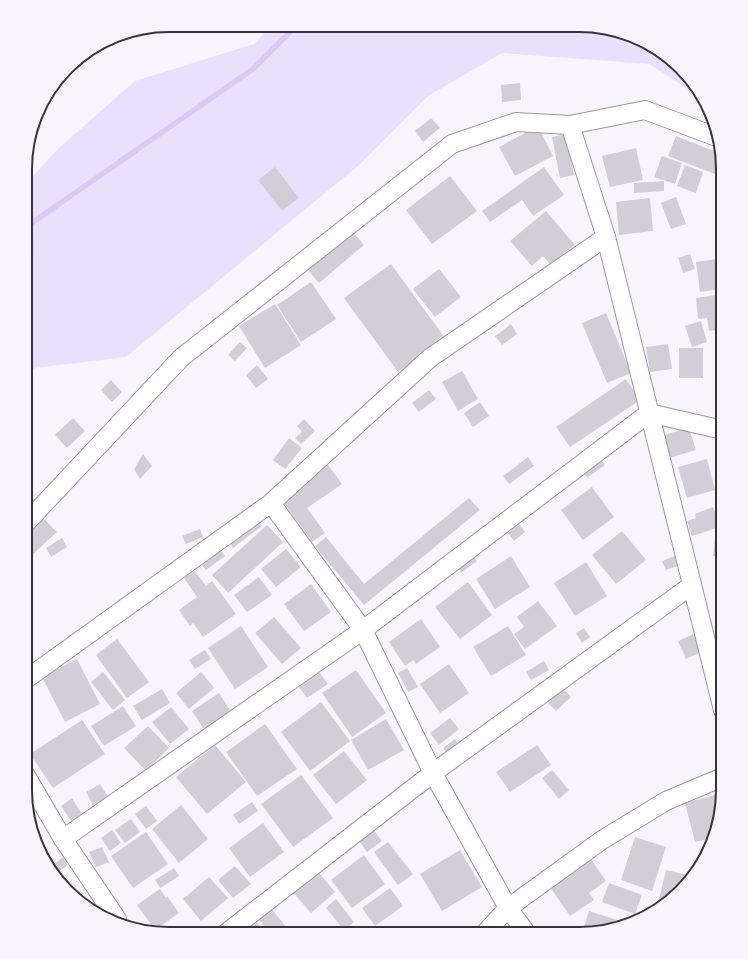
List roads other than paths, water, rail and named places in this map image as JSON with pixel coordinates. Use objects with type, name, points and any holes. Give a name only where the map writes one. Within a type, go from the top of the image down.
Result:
[{"type":"street","points":[[32,517],[181,358],[452,144],[516,122],[570,125],[645,110],[711,135]]},
{"type":"street","points":[[570,125],[606,237],[716,682]]},
{"type":"street","points":[[32,675],[271,503],[430,358],[606,237]]},
{"type":"street","points":[[649,413],[716,428]]},
{"type":"street","points":[[63,839],[363,630],[649,413]]},
{"type":"street","points":[[271,503],[363,630],[434,773],[508,908],[522,927]]},
{"type":"street","points":[[234,927],[434,773],[692,585]]},
{"type":"street","points":[[490,927],[508,908],[602,840],[666,800],[716,780]]},
{"type":"street","points":[[32,795],[38,811],[63,839],[115,916]]},
{"type":"waterway","points":[[32,223],[253,69],[290,32]]}]
